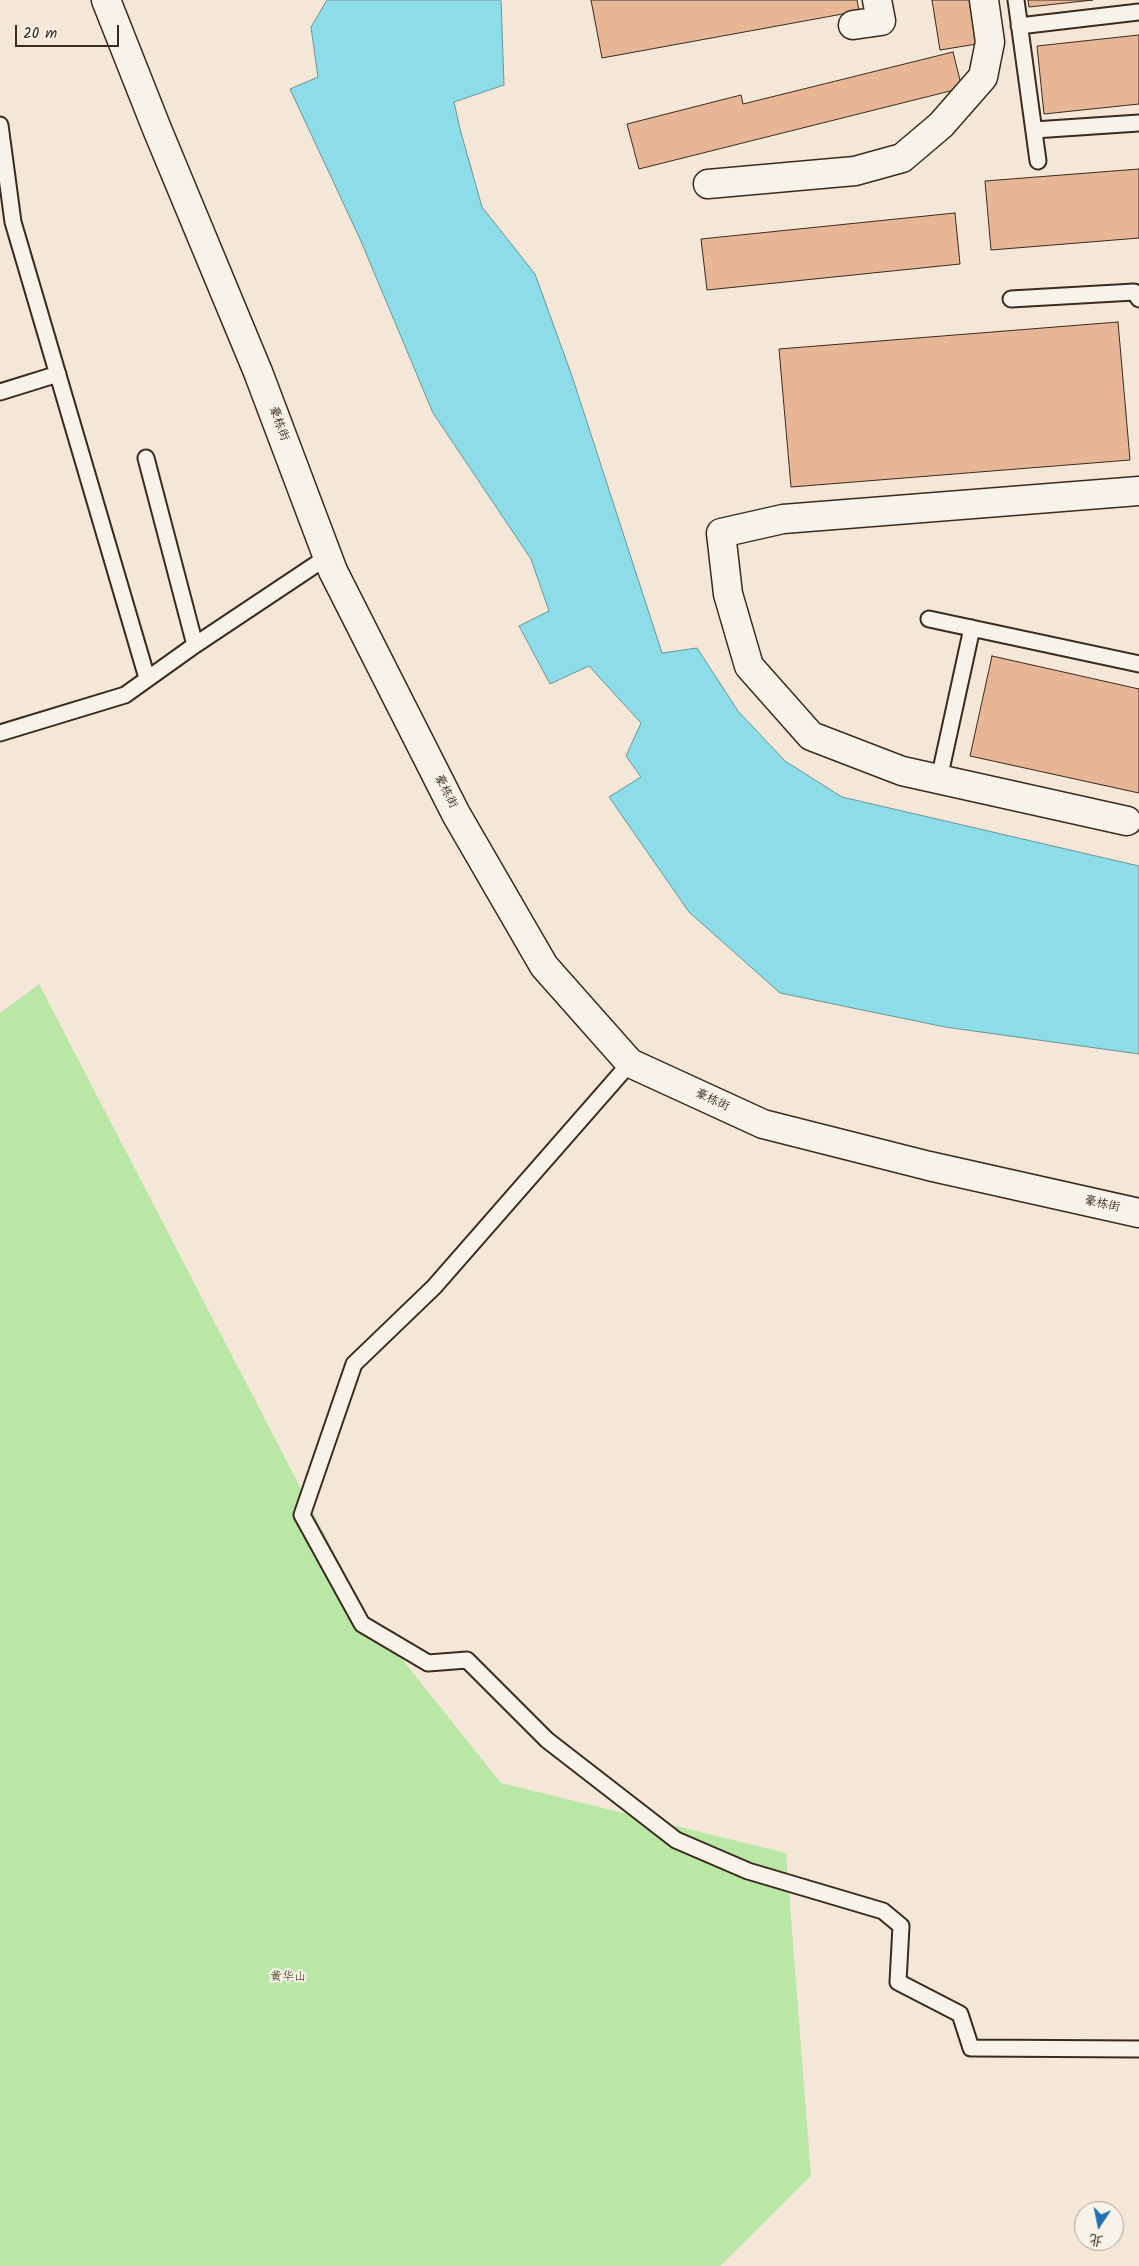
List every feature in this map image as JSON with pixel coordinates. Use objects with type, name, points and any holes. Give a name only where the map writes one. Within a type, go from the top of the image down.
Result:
[{"type":"street","name":"豪栋街","points":[[106,0],[157,129],[258,372],[327,557],[456,814],[544,966],[630,1063],[763,1124],[929,1166],[1139,1213]]},
{"type":"street","points":[[853,25],[881,21],[878,0]]},
{"type":"street","points":[[708,184],[855,171],[902,158],[941,125],[983,77],[990,42],[984,0]]},
{"type":"street","points":[[1127,822],[902,771],[811,736],[749,666],[728,594],[721,533],[783,519],[1139,491]]},
{"type":"lane","points":[[1016,0],[1038,161]]},
{"type":"lane","points":[[1019,26],[1139,12]]},
{"type":"lane","points":[[1034,130],[1139,123]]},
{"type":"lane","points":[[0,125],[13,222],[147,678]]},
{"type":"lane","points":[[1011,299],[1134,292],[1139,299]]},
{"type":"lane","points":[[0,392],[58,374]]},
{"type":"lane","points":[[146,458],[194,645]]},
{"type":"lane","points":[[0,733],[125,694],[194,645],[327,557]]},
{"type":"lane","points":[[929,619],[1139,664]]},
{"type":"lane","points":[[938,779],[972,628]]},
{"type":"lane","points":[[630,1063],[434,1287],[354,1364],[302,1515],[362,1624],[428,1663],[467,1660],[547,1740],[676,1840],[748,1871],[883,1912],[901,1926],[898,1982],[960,2014],[971,2048],[1139,2049]]},
{"type":"green space","name":"黄华山","points":[[39,984],[366,1614],[501,1783],[786,1853],[811,2176],[720,2266],[0,2266],[0,1013]]},
{"type":"water","points":[[327,0],[501,0],[504,85],[454,102],[460,129],[482,207],[535,274],[572,376],[662,653],[697,648],[738,711],[785,761],[842,797],[1139,866],[1139,1054],[945,1027],[780,993],[689,912],[609,797],[641,777],[626,756],[641,723],[589,666],[550,684],[519,626],[549,611],[531,559],[433,413],[360,239],[290,89],[318,77],[311,27]]},
{"type":"building","points":[[591,0],[857,0],[859,11],[602,58]]},
{"type":"building","points":[[932,0],[970,0],[977,44],[940,50]]},
{"type":"building","points":[[1028,0],[1093,0],[1029,7]]},
{"type":"building","points":[[1139,35],[1139,104],[1044,114],[1037,46]]},
{"type":"building","points":[[953,52],[962,88],[639,169],[627,124],[741,95],[743,104]]},
{"type":"building","points":[[1139,169],[1139,238],[991,250],[985,181]]},
{"type":"building","points":[[955,213],[960,264],[707,290],[701,239]]},
{"type":"building","points":[[1118,322],[1130,460],[791,487],[779,349]]},
{"type":"building","points":[[992,656],[1139,689],[1139,793],[970,756]]}]
